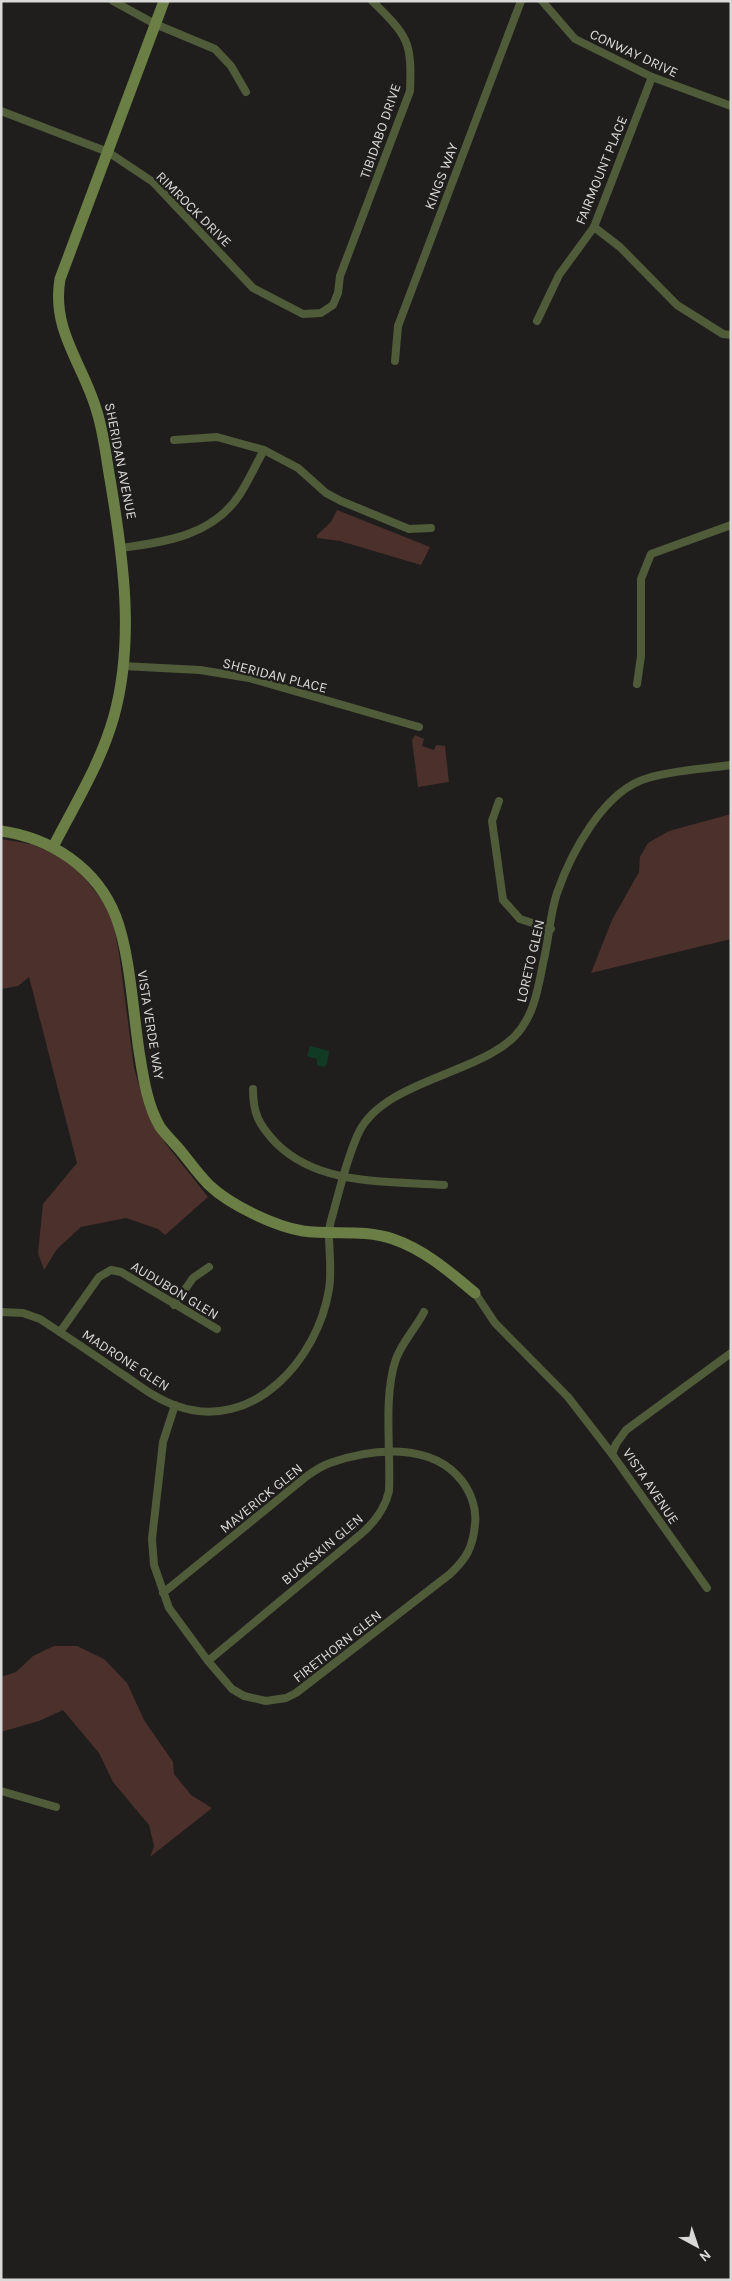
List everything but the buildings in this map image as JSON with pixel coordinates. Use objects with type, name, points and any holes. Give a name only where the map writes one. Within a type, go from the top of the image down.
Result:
[{"type":"street","points":[[113,1],[155,24],[215,49],[231,66],[246,92]]},
{"type":"street","name":"SHERIDAN AVENUE","points":[[53,847],[93,774],[106,743],[120,692],[123,666],[124,585],[122,548],[98,414],[91,394],[63,333],[59,317],[58,298],[60,280],[164,1]]},
{"type":"street","name":"TIBIDABO DRIVE","points":[[340,276],[410,91],[411,60],[408,45],[397,25],[372,1]]},
{"type":"street","name":"KINGS WAY","points":[[395,361],[398,326],[520,1]]},
{"type":"street","name":"CONWAY DRIVE","points":[[542,1],[575,39],[652,77],[731,106]]},
{"type":"street","name":"FAIRMOUNT PLACE","points":[[537,321],[559,275],[594,227],[652,77]]},
{"type":"street","name":"RIMROCK DRIVE","points":[[1,111],[108,152],[153,182],[253,288],[302,314],[321,313],[333,306],[338,293],[340,276]]},
{"type":"street","points":[[594,227],[620,247],[677,305],[723,334],[731,336]]},
{"type":"street","points":[[174,440],[217,437],[264,450],[298,468],[326,493],[341,502],[409,529],[431,528]]},
{"type":"street","points":[[122,548],[163,542],[190,534],[204,527],[230,508],[240,494],[264,450]]},
{"type":"street","points":[[637,684],[641,656],[641,580],[651,554],[731,525]]},
{"type":"street","name":"SHERIDAN PLACE","points":[[123,666],[200,670],[250,678],[419,727]]},
{"type":"street","name":"LORETO GLEN","points":[[329,1231],[342,1177],[361,1127],[383,1105],[501,1048],[524,1025],[537,995],[556,896],[564,875],[579,847],[601,812],[619,793],[646,778],[731,765]]},
{"type":"street","points":[[499,801],[492,821],[503,900],[520,919],[550,929]]},
{"type":"street","name":"VISTA VERDE WAY","points":[[1,830],[26,834],[53,847],[80,865],[99,884],[116,917],[124,946],[144,1086],[160,1126],[209,1185],[262,1218],[303,1230],[374,1234],[394,1239],[422,1252],[447,1269],[475,1293]]},
{"type":"street","points":[[253,1089],[253,1109],[260,1123],[282,1149],[298,1162],[342,1177],[444,1186]]},
{"type":"street","name":"MADRONE GLEN","points":[[1,1312],[23,1313],[40,1319],[158,1398],[191,1410],[219,1411],[254,1401],[277,1386],[290,1374],[311,1344],[324,1310],[329,1288],[329,1231]]},
{"type":"street","points":[[174,1305],[193,1278],[209,1267]]},
{"type":"street","name":"AUDUBON GLEN","points":[[60,1332],[99,1277],[111,1270],[121,1272],[217,1330]]},
{"type":"street","points":[[475,1293],[495,1323],[568,1397],[612,1454]]},
{"type":"street","name":"BUCKSKIN GLEN","points":[[208,1661],[373,1524],[386,1503],[389,1491],[390,1382],[396,1357],[417,1327],[424,1312]]},
{"type":"street","name":"VISTA AVENUE","points":[[707,1588],[612,1454],[616,1444],[626,1430],[731,1353]]},
{"type":"street","name":"FIRETHORN GLEN","points":[[175,1405],[163,1442],[152,1539],[154,1565],[170,1608],[208,1661],[232,1689],[244,1696],[266,1701],[286,1698],[296,1693],[460,1564],[473,1544],[476,1514],[468,1489],[454,1470],[435,1458],[407,1452],[389,1452]]},
{"type":"street","name":"MAVERICK GLEN","points":[[163,1593],[307,1476],[330,1463],[389,1452]]},
{"type":"street","points":[[1,1791],[56,1807]]},
{"type":"shaded area","points":[[337,510],[430,547],[421,565],[340,541],[317,538],[317,535],[331,522]]},
{"type":"shaded area","points":[[415,735],[424,739],[422,746],[434,750],[436,745],[445,746],[449,782],[418,787],[412,740]]},
{"type":"shaded area","points":[[731,814],[731,939],[591,973],[612,920],[639,872],[640,857],[648,843],[669,831]]},
{"type":"shaded area","points":[[1,839],[31,844],[59,856],[81,873],[111,912],[119,953],[134,1068],[147,1112],[166,1144],[208,1197],[165,1235],[158,1229],[126,1218],[81,1227],[57,1249],[44,1270],[38,1253],[43,1204],[77,1163],[29,977],[18,986],[1,989]]},
{"type":"shaded area","points":[[310,1046],[329,1051],[327,1065],[324,1067],[317,1065],[317,1059],[307,1056]]},
{"type":"shaded area","points":[[54,1646],[77,1646],[104,1659],[127,1683],[144,1720],[173,1762],[174,1774],[191,1795],[212,1808],[150,1857],[154,1846],[149,1825],[113,1782],[99,1753],[63,1710],[39,1721],[1,1732],[1,1677],[16,1672],[33,1656]]}]
